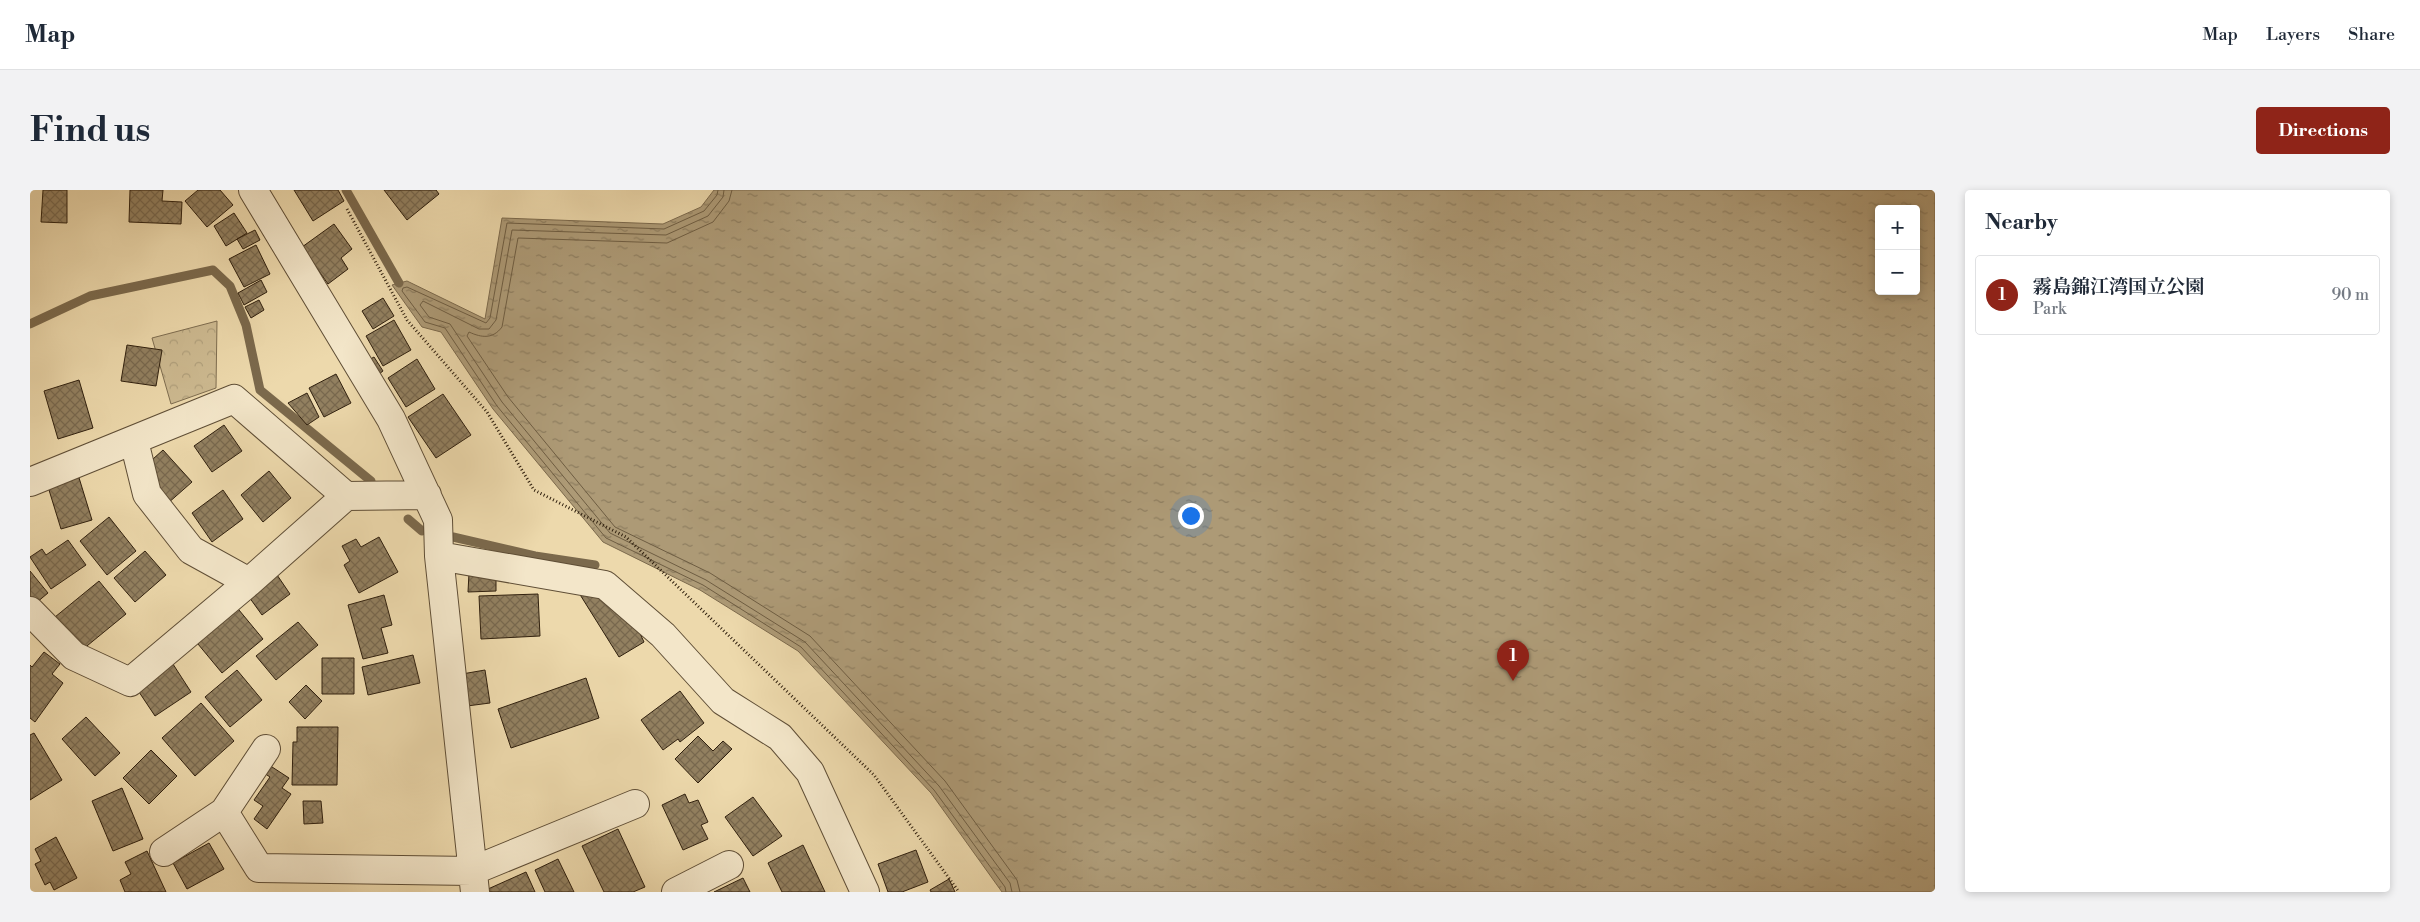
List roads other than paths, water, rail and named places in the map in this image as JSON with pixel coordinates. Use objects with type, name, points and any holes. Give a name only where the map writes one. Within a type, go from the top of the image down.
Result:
[{"type":"street","points":[[253,190],[391,419],[438,520],[439,556],[473,881]]},
{"type":"street","points":[[30,482],[234,399],[346,496],[428,496]]},
{"type":"street","points":[[134,441],[147,494],[191,550],[249,582]]},
{"type":"street","points":[[30,611],[74,656],[130,682],[249,582],[346,496]]},
{"type":"street","points":[[439,556],[606,584],[663,635],[723,701],[780,736],[810,772],[865,892]]},
{"type":"street","points":[[164,852],[224,812],[266,749]]},
{"type":"street","points":[[224,812],[259,868],[473,881],[635,804]]},
{"type":"street","points":[[676,892],[729,864]]},
{"type":"water","points":[[714,190],[1935,190],[1935,892],[1002,892],[931,793],[798,651],[700,590],[603,542],[493,409],[441,332],[422,327],[392,285],[407,281],[485,319],[502,218],[663,224],[701,207]]},
{"type":"waterway","points":[[346,190],[399,283]]},
{"type":"waterway","points":[[30,324],[90,296],[213,270],[230,286],[246,325],[260,390],[371,481]]},
{"type":"waterway","points":[[408,519],[422,531]]},
{"type":"waterway","points":[[453,537],[535,556],[595,565]]},
{"type":"place","name":"霧島錦江湾国立公園","points":[[1513,681]]}]
